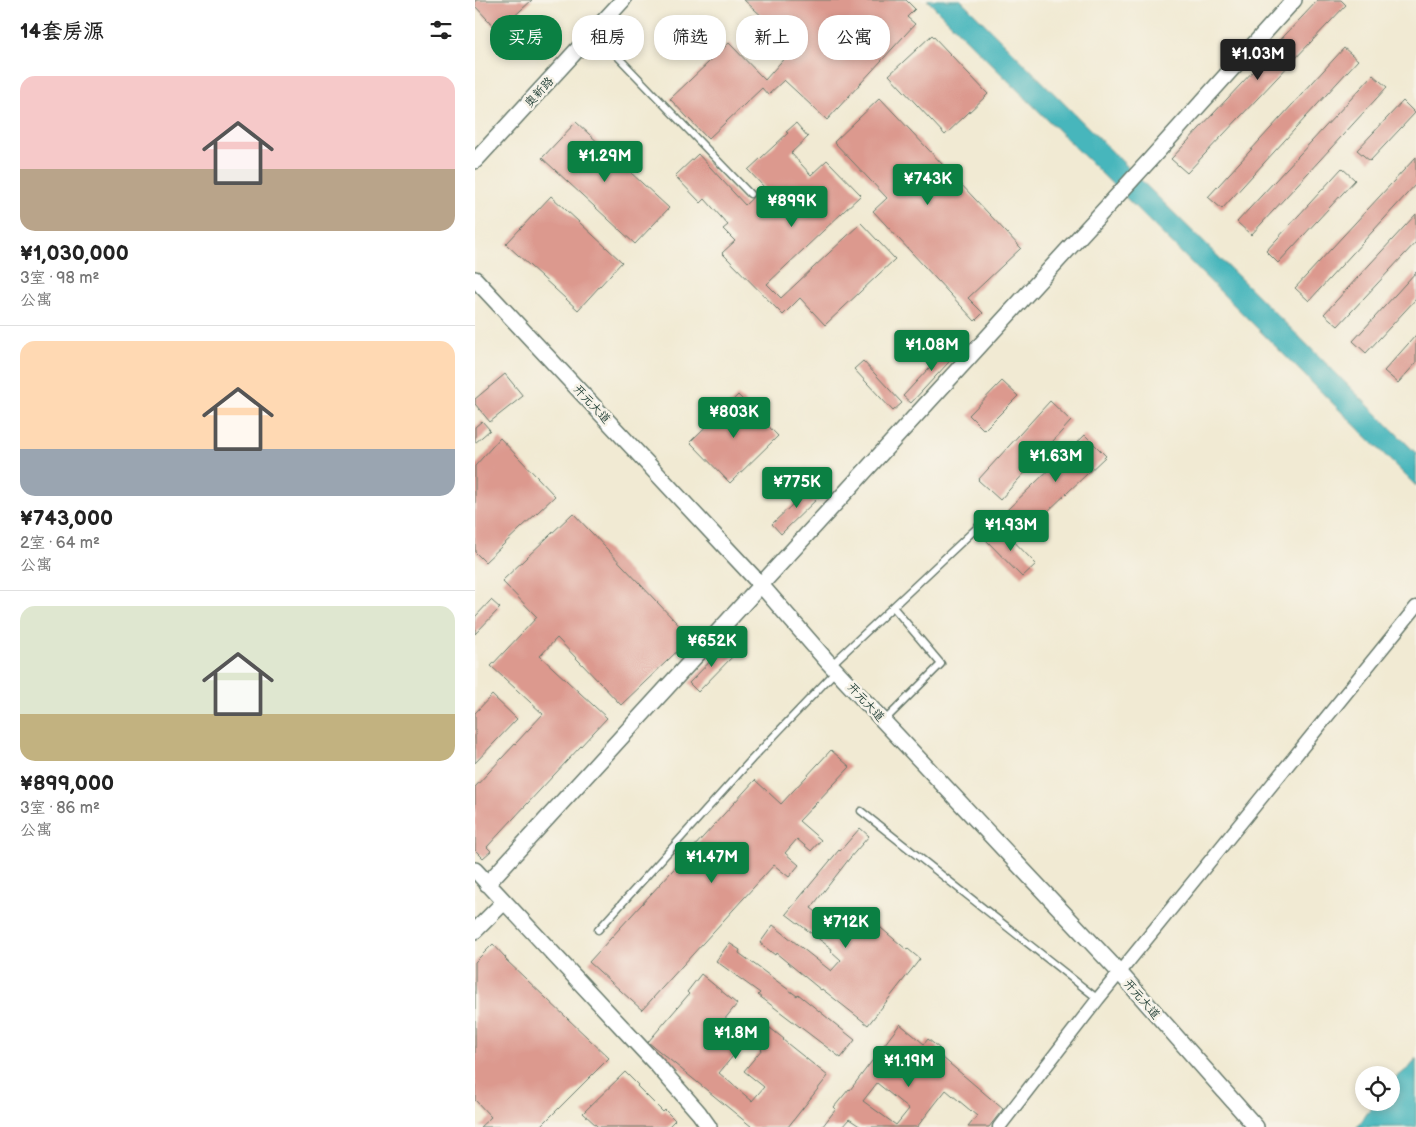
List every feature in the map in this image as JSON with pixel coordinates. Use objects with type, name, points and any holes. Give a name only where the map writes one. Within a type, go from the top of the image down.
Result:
[{"type":"street","name":"奥新路","points":[[609,15],[623,0]]},
{"type":"street","points":[[487,884],[1294,0]]},
{"type":"street","name":"奥新路","points":[[475,161],[572,56]]},
{"type":"street","name":"开元大道","points":[[475,279],[761,585],[883,721],[1120,973],[1256,1127]]},
{"type":"street","points":[[999,1127],[1098,998],[1416,607]]},
{"type":"street","points":[[475,870],[658,1066],[699,1112],[709,1127]]},
{"type":"street","points":[[475,931],[504,902]]},
{"type":"lane","points":[[621,60],[750,194]]},
{"type":"lane","points":[[598,930],[834,668],[893,607],[983,522]]},
{"type":"lane","points":[[883,721],[941,664],[893,607]]},
{"type":"lane","points":[[861,811],[1098,998]]},
{"type":"water","points":[[927,0],[961,0],[1416,453],[1416,486]]},
{"type":"water","points":[[1416,1058],[1416,1127],[1357,1127],[1369,1111],[1400,1111],[1400,1075],[1411,1066]]},
{"type":"building","points":[[475,0],[532,0],[516,15],[490,15],[490,22],[475,6]]},
{"type":"building","points":[[744,0],[906,0],[915,9],[907,17],[915,24],[890,51],[890,15],[818,15],[818,60],[882,60],[827,120],[784,80],[768,95],[762,88],[708,139],[670,99],[711,60],[726,60],[726,46],[729,43],[736,50],[736,60],[746,60],[765,80],[783,60],[808,60],[808,15],[761,15]]},
{"type":"building","points":[[1318,0],[1341,0],[1346,5],[1187,173],[1171,159]]},
{"type":"building","points":[[932,35],[988,94],[945,135],[889,75]]},
{"type":"building","points":[[1344,48],[1358,60],[1222,209],[1208,197]]},
{"type":"building","points":[[1373,75],[1387,87],[1251,235],[1237,222]]},
{"type":"building","points":[[880,98],[1021,248],[968,298],[983,313],[975,321],[873,211],[887,198],[834,142]]},
{"type":"building","points":[[1403,101],[1415,113],[1370,161],[1357,150]]},
{"type":"building","points":[[576,122],[669,208],[635,244],[542,158]]},
{"type":"building","points":[[796,123],[808,137],[791,153],[811,175],[827,160],[861,195],[767,284],[781,298],[861,223],[895,259],[825,325],[800,298],[783,315],[722,253],[735,241],[723,229],[728,225],[705,199],[701,203],[675,176],[698,154],[745,205],[764,187],[748,170],[788,133],[786,132]]},
{"type":"building","points":[[1416,157],[1416,184],[1309,301],[1295,288]]},
{"type":"building","points":[[1342,168],[1355,180],[1278,263],[1266,251]]},
{"type":"building","points":[[551,196],[622,262],[578,310],[506,244]]},
{"type":"building","points":[[1416,214],[1416,242],[1338,326],[1324,314]]},
{"type":"building","points":[[1416,272],[1416,299],[1366,353],[1353,341]]},
{"type":"building","points":[[1416,335],[1416,363],[1398,383],[1384,371]]},
{"type":"building","points":[[953,342],[961,349],[911,403],[903,396]]},
{"type":"building","points":[[863,361],[902,403],[893,411],[854,369]]},
{"type":"building","points":[[505,374],[523,396],[490,422],[475,404],[475,399]]},
{"type":"building","points":[[1002,381],[1018,396],[984,430],[969,415]]},
{"type":"building","points":[[738,395],[778,436],[730,483],[690,442]]},
{"type":"building","points":[[1050,401],[1071,421],[1000,500],[978,480]]},
{"type":"building","points":[[482,421],[490,430],[475,443],[475,427]]},
{"type":"building","points":[[1085,435],[1106,456],[1027,531],[1007,510]]},
{"type":"building","points":[[500,438],[555,496],[485,562],[475,552],[475,466]]},
{"type":"building","points":[[813,485],[822,494],[781,534],[772,524]]},
{"type":"building","points":[[573,513],[691,638],[621,705],[557,638],[540,656],[607,718],[487,847],[491,851],[483,858],[475,850],[475,787],[543,714],[491,666],[537,617],[502,581]]},
{"type":"building","points":[[1000,527],[1036,564],[1022,577],[986,540]]},
{"type":"building","points":[[491,600],[500,608],[475,634],[475,617]]},
{"type":"building","points":[[727,644],[736,653],[698,692],[689,683]]},
{"type":"building","points":[[492,695],[517,719],[475,763],[475,713]]},
{"type":"building","points":[[831,750],[850,767],[799,821],[821,840],[811,851],[797,839],[785,853],[799,865],[789,877],[774,865],[642,1010],[589,962],[755,780],[781,804]]},
{"type":"building","points":[[860,828],[869,836],[811,908],[844,933],[862,912],[920,959],[868,1025],[776,953],[775,955],[760,943],[773,925],[831,971],[841,960],[831,951],[832,949],[786,914],[839,850]]},
{"type":"building","points":[[729,943],[740,950],[739,953],[797,996],[798,994],[855,1040],[841,1058],[758,995],[760,993],[716,961]]},
{"type":"building","points":[[493,944],[505,959],[609,1058],[540,1127],[480,1127],[491,1117],[475,1100],[475,962]]},
{"type":"building","points":[[701,974],[737,1004],[719,1026],[742,1045],[719,1073],[752,1101],[764,1087],[744,1071],[762,1049],[756,1044],[770,1028],[828,1076],[788,1127],[752,1127],[648,1042],[689,994],[687,992]]},
{"type":"building","points":[[900,1024],[924,1044],[928,1039],[939,1048],[936,1052],[1003,1109],[989,1127],[968,1127],[977,1116],[946,1090],[917,1127],[861,1127],[849,1119],[842,1127],[822,1127],[836,1109],[834,1107],[850,1090]],"holes":[[[901,1051],[916,1062],[903,1078],[889,1067]],[[877,1083],[909,1109],[896,1125],[863,1101]]]},
{"type":"building","points":[[625,1072],[663,1112],[665,1110],[675,1120],[668,1127],[598,1127],[583,1113]]}]
